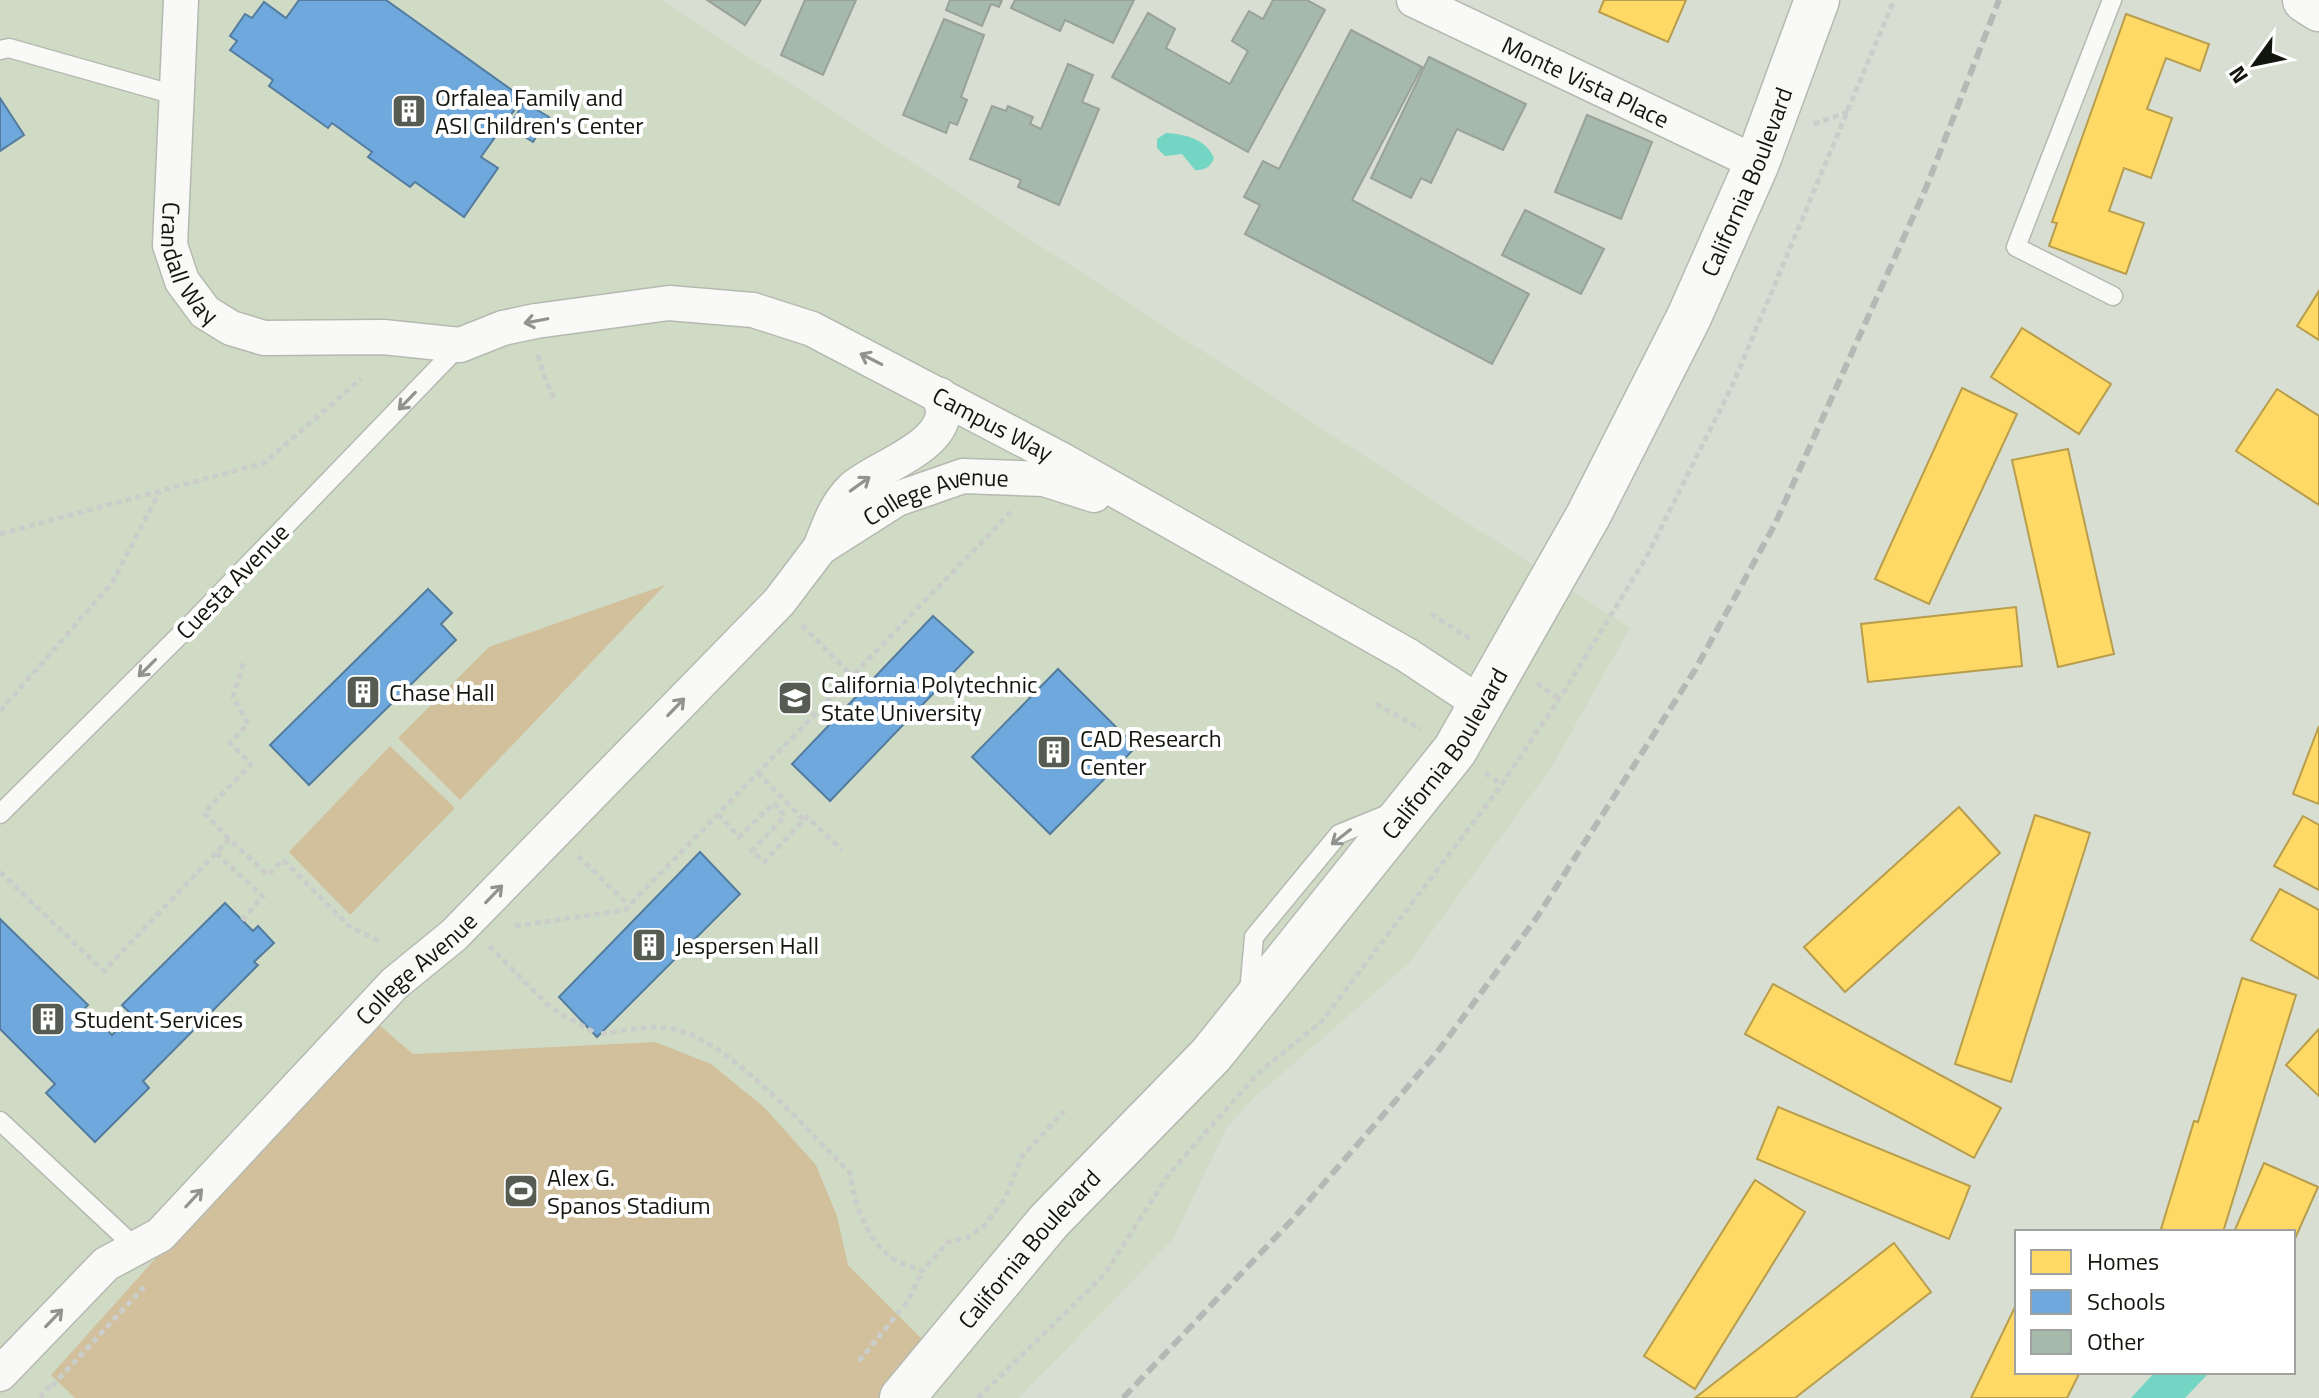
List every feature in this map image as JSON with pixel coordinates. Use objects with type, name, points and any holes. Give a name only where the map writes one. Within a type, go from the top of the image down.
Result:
[{"type":"street","name":"Crandall Way","points":[[181,0],[170,245],[182,281],[205,312],[231,328],[264,338],[383,337],[460,345]]},
{"type":"street","name":"Monte Vista Place","points":[[1414,0],[1757,163]]},
{"type":"street","name":"California Boulevard","points":[[902,1398],[1049,1221],[1211,1055],[1455,750],[1595,502],[1689,317],[1757,163],[1817,0]]},
{"type":"street","points":[[2305,0],[2319,9]]},
{"type":"street","name":"Campus Way","points":[[460,345],[503,328],[536,321],[669,303],[753,310],[812,329],[1062,460],[1407,655],[1481,704]]},
{"type":"street","name":"College Avenue","points":[[0,1374],[106,1264],[160,1235],[394,984],[454,935],[779,602],[820,548],[836,506],[855,486],[922,445],[934,433],[943,416],[940,395]]},
{"type":"street","name":"College Avenue","points":[[820,548],[897,499],[963,476],[1044,479],[1152,513]]},
{"type":"lane","points":[[2112,0],[2016,247],[2113,296]]},
{"type":"lane","points":[[0,50],[9,48],[175,95]]},
{"type":"lane","name":"Cuesta Avenue","points":[[0,814],[191,624],[460,345]]},
{"type":"lane","points":[[0,1121],[136,1248]]},
{"type":"path","points":[[538,354],[556,402]]},
{"type":"path","points":[[0,534],[264,463],[361,379]]},
{"type":"path","points":[[0,711],[112,583],[160,491]]},
{"type":"path","points":[[507,927],[625,910],[1010,513]]},
{"type":"path","points":[[779,602],[852,676]]},
{"type":"path","points":[[244,661],[233,697],[248,724],[230,743],[251,764],[204,813],[268,875],[283,860],[349,926],[382,943]]},
{"type":"path","points":[[758,773],[804,820]]},
{"type":"path","points":[[718,814],[739,837],[774,803],[785,816],[752,851],[764,862],[807,817],[842,850]]},
{"type":"path","points":[[553,833],[629,905]]},
{"type":"path","points":[[0,872],[104,971],[229,839]]},
{"type":"path","points":[[216,853],[263,896],[242,920]]},
{"type":"path","points":[[483,941],[550,1007],[593,1032]]},
{"type":"path","points":[[601,1034],[641,1027],[679,1030],[704,1040],[736,1063],[850,1173],[853,1197],[867,1228],[892,1258],[922,1271]]},
{"type":"path","points":[[859,1361],[908,1301],[922,1271],[948,1242],[969,1237],[985,1225],[1006,1197],[1021,1158],[1064,1111]]},
{"type":"shaded area","name":"California Polytechnic State University","points":[[0,0],[661,0],[1630,628],[1551,768],[1409,963],[1255,1097],[1227,1127],[1173,1239],[1019,1398],[0,1398]]},
{"type":"shaded area","points":[[665,585],[460,800],[398,738],[489,647]]},
{"type":"shaded area","points":[[390,746],[455,808],[350,915],[289,852]]},
{"type":"shaded area","name":"Alex G. Spanos Stadium","points":[[371,1018],[413,1054],[655,1042],[711,1064],[764,1107],[816,1165],[837,1216],[848,1265],[925,1342],[879,1398],[75,1398],[51,1375]]},
{"type":"water","points":[[1166,133],[1187,136],[1206,146],[1214,158],[1211,164],[1195,170],[1182,154],[1165,156],[1157,148],[1157,139]]},
{"type":"water","points":[[2153,1374],[2207,1375],[2185,1398],[2131,1398]]},
{"type":"building: Homes","points":[[1604,0],[1686,0],[1668,42],[1599,12]]},
{"type":"building: Homes","points":[[2126,14],[2209,44],[2200,71],[2166,58],[2147,109],[2172,118],[2151,178],[2124,168],[2109,211],[2144,223],[2126,274],[2049,246],[2057,223],[2052,222]]},
{"type":"building: Homes","points":[[2319,291],[2319,340],[2297,326]]},
{"type":"building: Homes","points":[[2022,328],[2111,384],[2079,434],[1991,377]]},
{"type":"building: Homes","points":[[1962,388],[2017,414],[1929,604],[1875,579]]},
{"type":"building: Homes","points":[[2277,389],[2319,416],[2319,505],[2236,451]]},
{"type":"building: Homes","points":[[2068,449],[2114,654],[2058,667],[2012,460]]},
{"type":"building: Homes","points":[[2016,607],[2022,666],[1868,682],[1861,624]]},
{"type":"building: Homes","points":[[2319,726],[2319,804],[2293,794]]},
{"type":"building: Homes","points":[[1959,807],[2000,853],[1845,992],[1804,947]]},
{"type":"building: Homes","points":[[2035,815],[2090,833],[2011,1082],[1955,1064]]},
{"type":"building: Homes","points":[[2303,816],[2319,825],[2319,890],[2274,866]]},
{"type":"building: Homes","points":[[2280,889],[2319,910],[2319,979],[2251,940]]},
{"type":"building: Homes","points":[[2242,978],[2296,995],[2224,1230],[2161,1229],[2194,1121],[2198,1122]]},
{"type":"building: Homes","points":[[1773,984],[2001,1108],[1974,1158],[1745,1034]]},
{"type":"building: Homes","points":[[2319,1029],[2319,1096],[2286,1065]]},
{"type":"building: Homes","points":[[1778,1107],[1970,1186],[1949,1239],[1757,1159]]},
{"type":"building: Homes","points":[[2264,1163],[2318,1187],[2295,1239],[2295,1230],[2235,1230]]},
{"type":"building: Homes","points":[[1755,1180],[1805,1212],[1695,1389],[1644,1356]]},
{"type":"building: Homes","points":[[1894,1243],[1931,1292],[1795,1398],[1695,1398]]},
{"type":"building: Homes","points":[[2015,1307],[2015,1374],[2079,1374],[2067,1398],[1971,1398]]},
{"type":"building: Schools","name":"Orfalea Family and ASI Children's Center","points":[[299,0],[386,0],[523,98],[481,157],[498,168],[464,217],[415,182],[410,187],[368,157],[372,152],[332,123],[328,128],[269,86],[273,80],[230,50],[237,41],[230,36],[245,14],[252,18],[264,2],[286,18]]},
{"type":"building: Schools","points":[[0,98],[24,135],[0,151]]},
{"type":"building: Schools","points":[[524,102],[549,117],[533,142],[509,127]]},
{"type":"building: Schools","name":"Chase Hall","points":[[428,589],[452,613],[441,624],[456,640],[309,785],[270,745]]},
{"type":"building: Schools","points":[[933,616],[973,652],[830,801],[792,764]]},
{"type":"building: Schools","name":"CAD Research Center","points":[[1058,669],[1136,747],[1050,834],[972,757]]},
{"type":"building: Schools","name":"Jespersen Hall","points":[[700,852],[740,894],[597,1037],[559,997]]},
{"type":"building: Schools","name":"Student Services","points":[[225,903],[253,931],[258,926],[274,943],[254,962],[258,965],[143,1081],[149,1088],[95,1142],[46,1093],[55,1084],[0,1029],[0,919],[88,1005],[85,1008],[112,1035],[132,1015],[122,1005]]},
{"type":"building: Other","points":[[707,0],[761,0],[745,25]]},
{"type":"building: Other","points":[[805,0],[856,0],[823,75],[781,55]]},
{"type":"building: Other","points":[[950,0],[1002,0],[999,7],[991,4],[982,26],[946,10]]},
{"type":"building: Other","points":[[1015,0],[1134,0],[1113,43],[1065,20],[1060,31],[1011,8]]},
{"type":"building: Other","points":[[1273,0],[1307,0],[1325,10],[1248,152],[1112,77],[1148,13],[1175,29],[1166,48],[1230,84],[1248,51],[1232,41],[1249,11],[1263,19]]},
{"type":"building: Other","points":[[944,19],[984,35],[961,97],[967,100],[957,125],[950,122],[946,133],[903,115]]},
{"type":"building: Other","points":[[1351,30],[1422,67],[1352,200],[1529,294],[1492,364],[1245,234],[1260,205],[1244,197],[1263,161],[1279,169]]},
{"type":"building: Other","points":[[1429,57],[1526,104],[1503,150],[1457,129],[1431,183],[1421,178],[1411,198],[1371,178]]},
{"type":"building: Other","points":[[1068,64],[1093,75],[1082,102],[1099,109],[1059,205],[1018,187],[1021,180],[970,159],[992,106],[1006,111],[1008,106],[1033,117],[1030,124],[1041,129]]},
{"type":"building: Other","points":[[1587,115],[1652,142],[1621,219],[1555,192]]},
{"type":"building: Other","points":[[1525,210],[1604,249],[1581,294],[1502,255]]},
{"type":"railway","points":[[1123,1398],[1292,1220],[1436,1054],[1537,917],[1695,670],[1775,524],[1926,188],[1999,0]]},
{"type":"place","name":"Orfalea Family and ASI Children's Center","points":[[409,111]]},
{"type":"place","name":"Chase Hall","points":[[363,692]]},
{"type":"place","name":"California Polytechnic State University","points":[[795,698]]},
{"type":"place","name":"CAD Research Center","points":[[1054,752]]},
{"type":"place","name":"Jespersen Hall","points":[[649,945]]},
{"type":"place","name":"Student Services","points":[[48,1019]]},
{"type":"place","name":"Alex G. Spanos Stadium","points":[[521,1191]]}]
